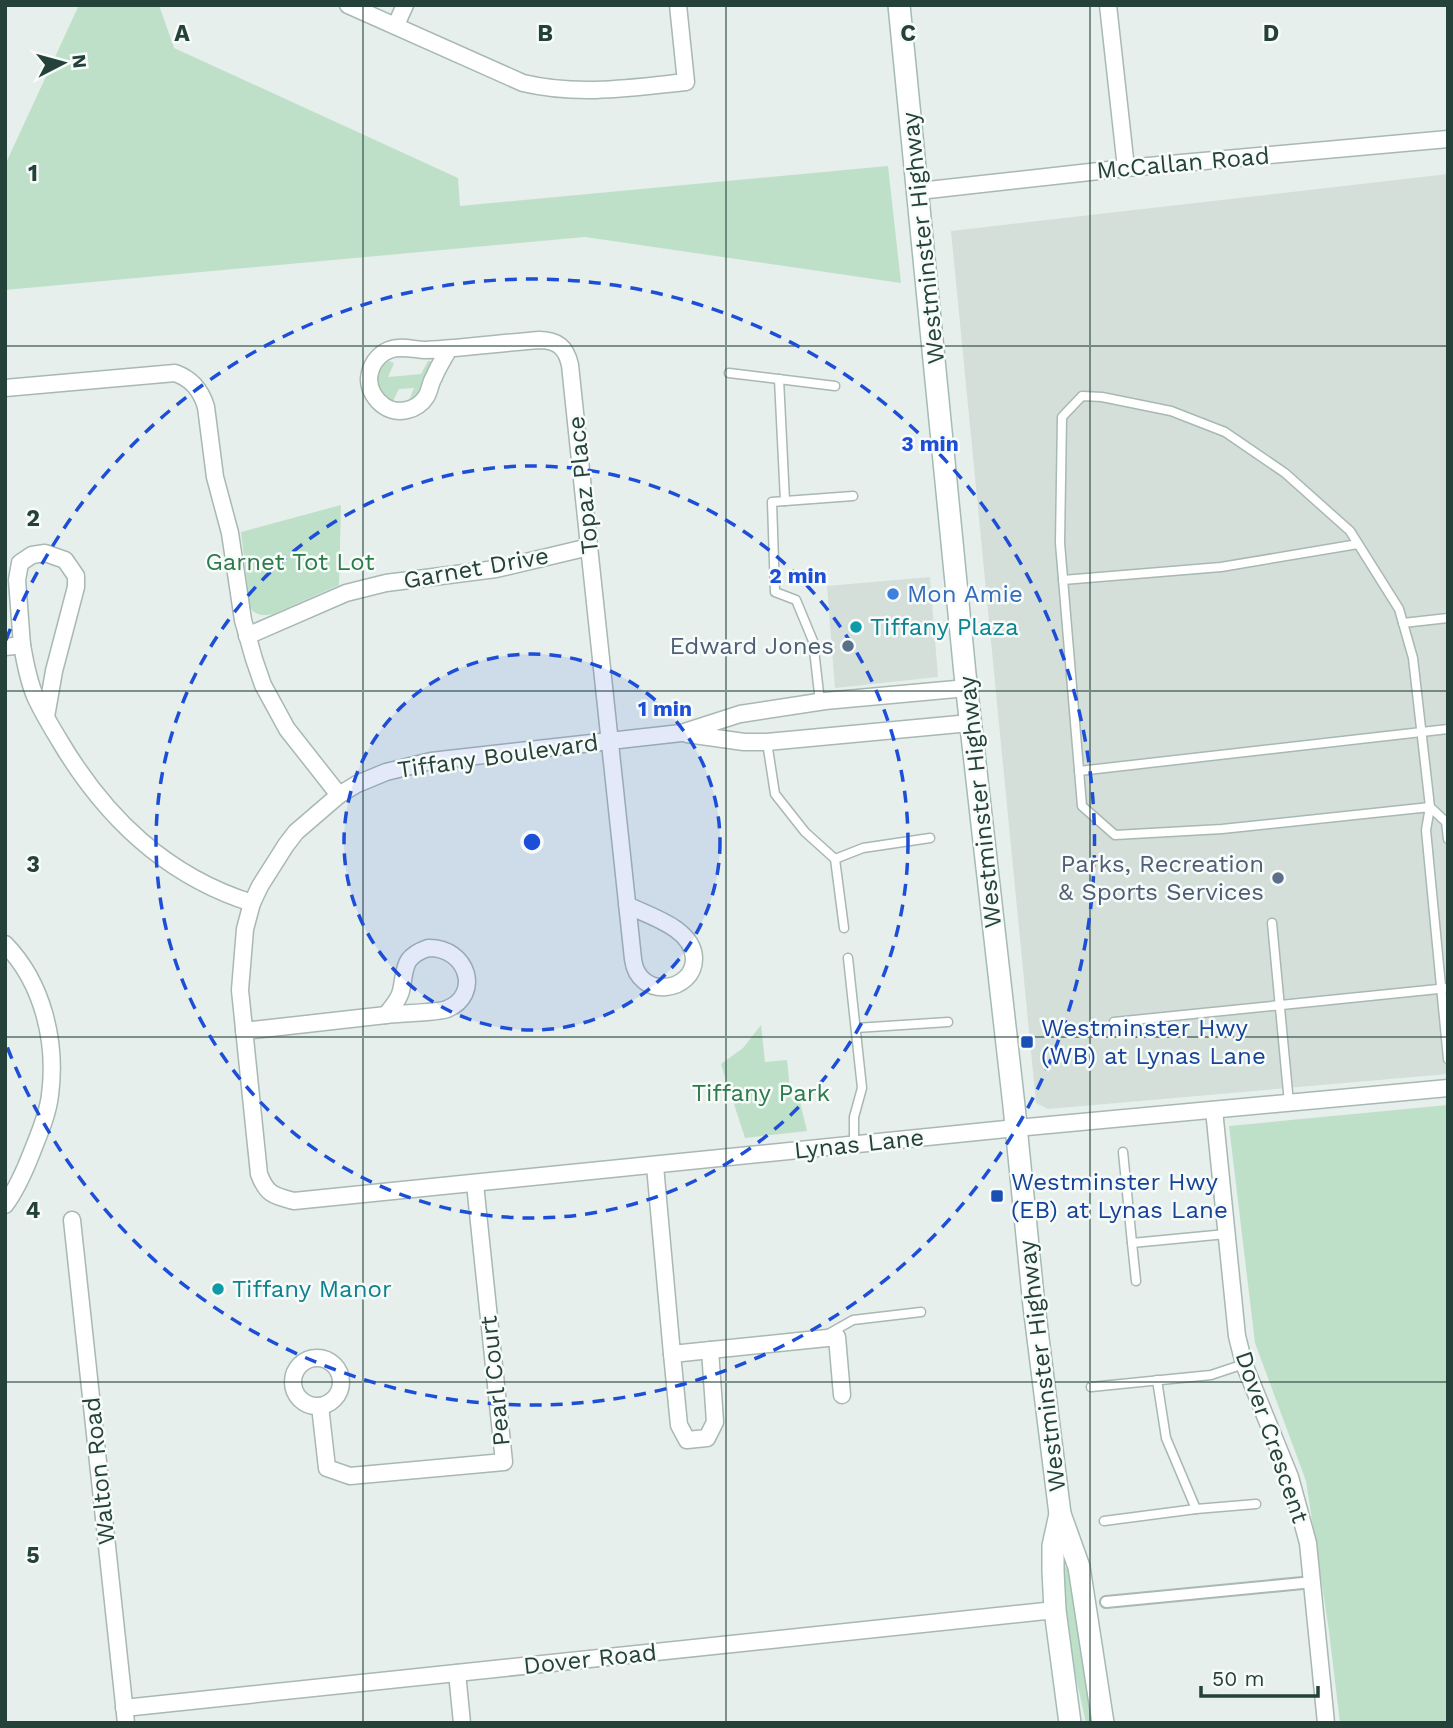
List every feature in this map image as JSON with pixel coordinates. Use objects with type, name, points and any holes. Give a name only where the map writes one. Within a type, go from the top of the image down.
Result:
[{"type":"main road","name":"Westminster Highway","points":[[899,5],[970,723],[1034,1306],[1060,1514],[1079,1567],[1103,1723]]},
{"type":"main road","name":"Westminster Highway","points":[[1060,1514],[1053,1546],[1055,1610],[1070,1723]]},
{"type":"street","points":[[348,5],[500,74],[543,88],[585,92],[686,82],[678,5]]},
{"type":"street","points":[[396,25],[405,5]]},
{"type":"street","points":[[1108,5],[1125,168]]},
{"type":"street","name":"McCallan Road","points":[[919,191],[1125,168],[1448,139]]},
{"type":"street","name":"Topaz Place","points":[[449,349],[432,380],[426,398],[420,404],[411,409],[393,410],[384,407],[372,393],[369,384],[371,368],[381,355],[396,348],[413,351],[549,340],[561,345],[567,353],[589,547],[610,740],[627,905],[634,968],[642,981],[654,988],[671,987],[681,981],[692,971],[694,964],[690,943],[681,932],[627,905]]},
{"type":"street","points":[[5,388],[175,373],[185,376],[195,384],[206,407],[215,477],[230,533],[247,636],[264,685],[287,730],[339,796]]},
{"type":"street","name":"Garnet Drive","points":[[247,636],[346,593],[386,583],[496,569],[589,547]]},
{"type":"street","points":[[46,717],[54,671],[77,580],[69,564],[58,556],[45,553],[32,555],[20,563],[17,580],[22,645],[30,684],[46,717],[73,764],[98,799],[165,861],[196,880],[252,904]]},
{"type":"street","points":[[5,646],[22,645]]},
{"type":"street","name":"Tiffany Boulevard","points":[[272,1195],[263,1185],[259,1174],[244,1031],[240,990],[245,929],[252,904],[269,871],[296,832],[339,796],[386,772],[411,765],[681,733],[740,714],[820,702],[967,688]]},
{"type":"street","name":"Tiffany Boulevard","points":[[681,733],[744,742],[970,723]]},
{"type":"street","points":[[5,944],[30,976],[43,1009],[52,1064],[50,1097],[45,1118],[18,1185],[5,1205]]},
{"type":"street","points":[[244,1031],[436,1012],[455,1004],[466,987],[464,967],[458,958],[450,951],[439,948],[418,952],[404,968],[398,999],[386,1015]]},
{"type":"street","name":"Lynas Lane","points":[[272,1195],[294,1201],[1016,1128],[1448,1088]]},
{"type":"street","name":"Dover Crescent","points":[[1214,1110],[1237,1336],[1244,1364],[1290,1477],[1308,1543],[1326,1723]]},
{"type":"street","points":[[655,1166],[679,1425],[687,1440],[707,1438],[715,1422],[710,1350]]},
{"type":"street","name":"Pearl Court","points":[[320,1406],[327,1468],[350,1476],[504,1462],[475,1184]]},
{"type":"street","name":"Walton Road","points":[[72,1220],[125,1715]]},
{"type":"street","points":[[672,1354],[837,1336],[842,1395]]},
{"type":"street","points":[[1106,1602],[1313,1582]]},
{"type":"street","name":"Dover Road","points":[[125,1715],[457,1673],[1055,1610]]},
{"type":"street","points":[[457,1673],[462,1723]]},
{"type":"lane","points":[[729,373],[835,386]]},
{"type":"lane","points":[[779,379],[785,501]]},
{"type":"lane","points":[[1448,839],[1446,822],[1430,807],[1222,829],[1115,835],[1082,806],[1060,543],[1062,417],[1082,396],[1101,397],[1171,411],[1225,432],[1285,473],[1350,531],[1399,609],[1412,658],[1430,807],[1426,830],[1445,988],[1448,1059]]},
{"type":"lane","points":[[820,702],[813,641],[809,631],[796,600],[775,592],[772,502],[853,496]]},
{"type":"lane","points":[[1063,580],[1221,567],[1358,544]]},
{"type":"lane","points":[[1403,622],[1448,618]]},
{"type":"lane","points":[[1079,771],[1448,729]]},
{"type":"lane","points":[[767,741],[775,794],[805,832],[835,859],[844,929]]},
{"type":"lane","points":[[835,859],[863,848],[930,838]]},
{"type":"lane","points":[[1272,923],[1289,1103]]},
{"type":"lane","points":[[848,958],[862,1088],[854,1117],[854,1144]]},
{"type":"lane","points":[[1114,1022],[1445,988]]},
{"type":"lane","points":[[856,1028],[948,1022]]},
{"type":"lane","points":[[1123,1152],[1136,1281]]},
{"type":"lane","points":[[1132,1243],[1226,1234]]},
{"type":"lane","points":[[824,1336],[853,1320],[921,1312]]},
{"type":"lane","points":[[1091,1387],[1211,1375],[1244,1364]]},
{"type":"lane","points":[[1157,1380],[1166,1438],[1196,1509]]},
{"type":"lane","points":[[1104,1521],[1256,1504]]},
{"type":"shaded area","points":[[1448,174],[1448,1074],[1048,1109],[1036,1103],[951,231]]},
{"type":"shaded area","points":[[930,577],[938,677],[835,688],[827,586]]},
{"type":"green space","points":[[79,5],[159,5],[174,48],[458,178],[460,206],[888,166],[901,283],[585,237],[5,290],[5,165]]},
{"type":"green space","points":[[389,361],[394,363],[388,377],[421,374],[428,361],[431,361],[418,395],[408,403],[414,388],[399,389],[391,405],[381,397],[375,375],[381,364]]},
{"type":"green space","name":"Garnet Tot Lot","points":[[341,505],[339,585],[273,614],[255,613],[250,608],[241,532]]},
{"type":"green space","name":"Tiffany Park","points":[[761,1025],[765,1062],[787,1060],[791,1099],[799,1098],[807,1131],[745,1138],[721,1064],[743,1048]]},
{"type":"green space","points":[[1448,1105],[1448,1723],[1340,1723],[1306,1481],[1255,1343],[1229,1126]]},
{"type":"green space","points":[[1066,1567],[1094,1723],[1086,1723],[1066,1632],[1063,1569]]},
{"type":"place","name":"Mon Amie","points":[[893,594]]},
{"type":"place","name":"Tiffany Plaza","points":[[856,627]]},
{"type":"place","name":"Edward Jones","points":[[848,646]]},
{"type":"place","name":"Parks, Recreation & Sports Services","points":[[1278,878]]},
{"type":"place","name":"Westminster Hwy (WB) at Lynas Lane","points":[[1027,1042]]},
{"type":"place","name":"Westminster Hwy (EB) at Lynas Lane","points":[[997,1196]]},
{"type":"place","name":"Tiffany Manor","points":[[218,1289]]}]
